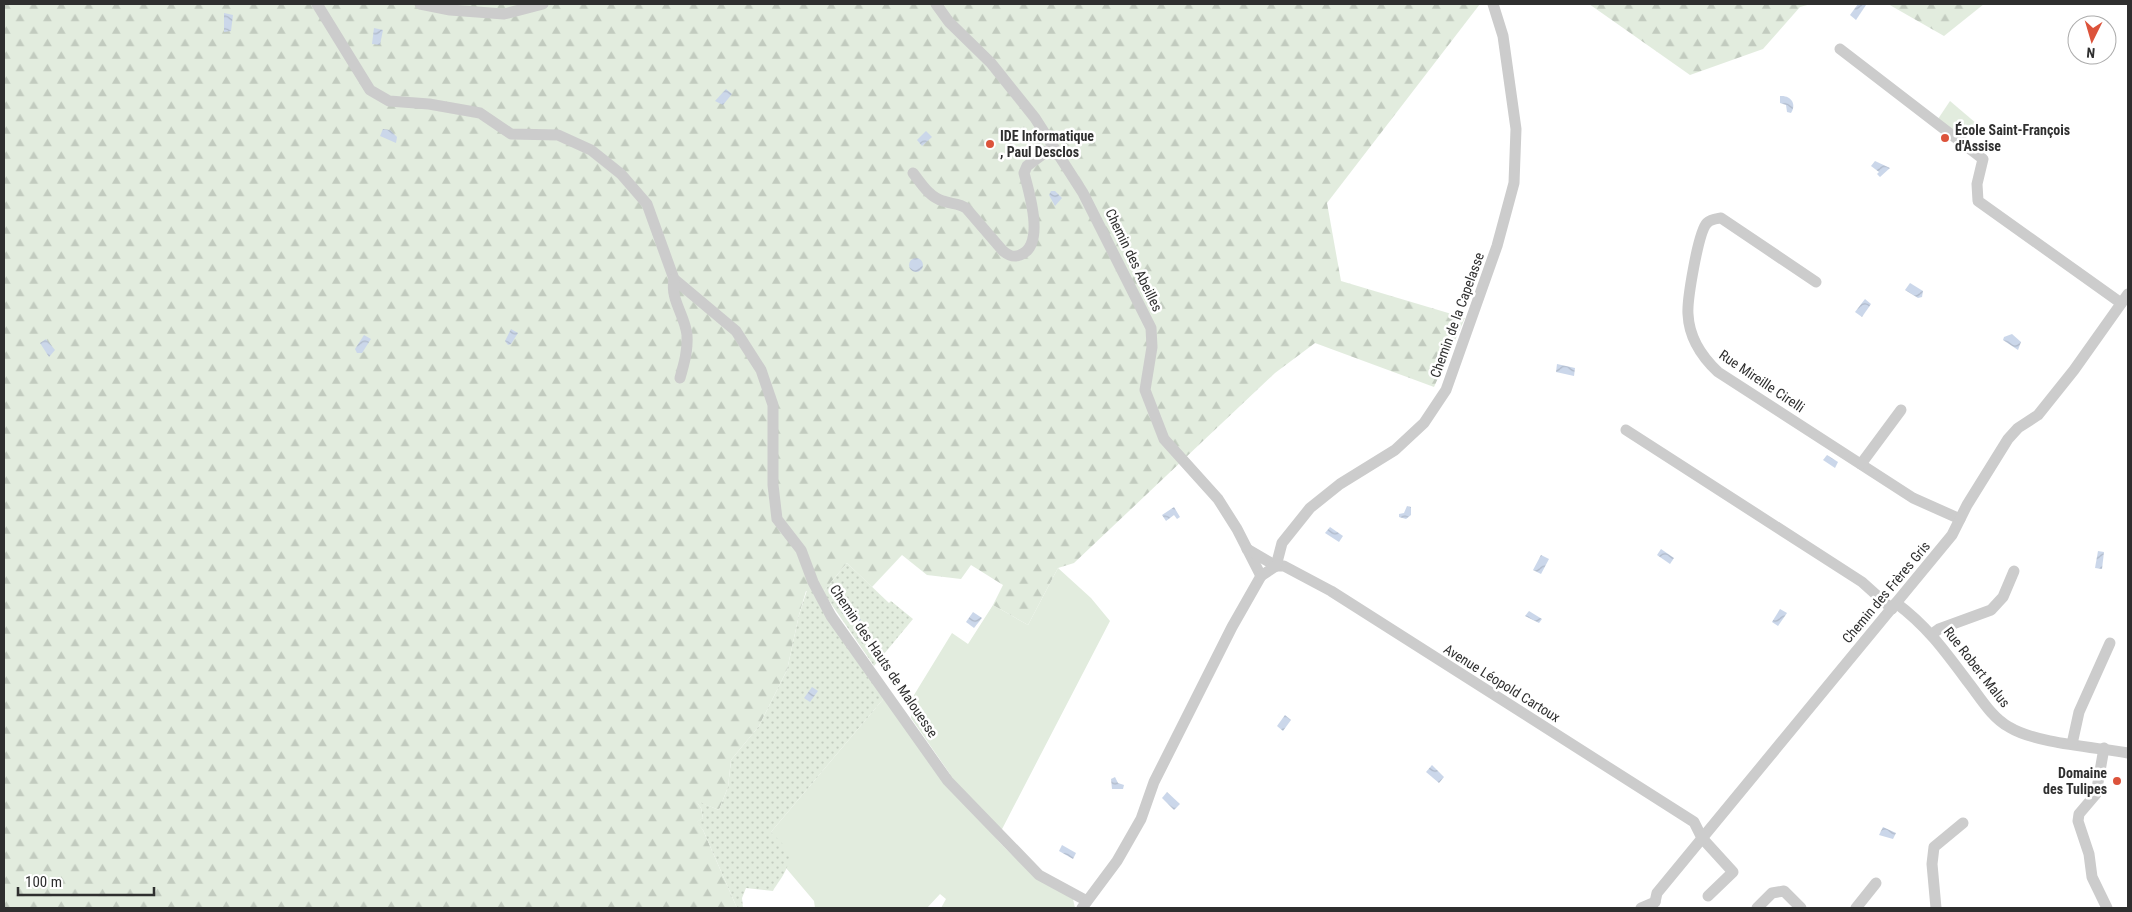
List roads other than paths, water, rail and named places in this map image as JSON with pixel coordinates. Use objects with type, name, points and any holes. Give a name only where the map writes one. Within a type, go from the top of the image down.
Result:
[{"type":"street","name":"Chemin des Hauts de Malouesse","points":[[318,4],[370,90],[390,101],[429,104],[480,113],[512,134],[558,135],[591,150],[621,174],[647,204],[674,278],[736,331],[761,370],[774,405],[773,484],[778,519],[801,550],[813,582],[832,616],[948,781],[1039,875],[1084,905]]},
{"type":"street","points":[[420,4],[450,10],[504,14],[543,4]]},
{"type":"street","name":"Chemin des Abeilles","points":[[936,4],[949,22],[991,63],[1034,118],[1083,193],[1150,328],[1152,348],[1145,390],[1164,438],[1218,498],[1261,576]]},
{"type":"street","name":"Chemin de la Capelasse","points":[[1276,566],[1282,543],[1310,508],[1340,484],[1395,450],[1424,423],[1446,390],[1497,246],[1514,182],[1516,128],[1503,36],[1493,4]]},
{"type":"street","points":[[1840,49],[1983,159],[1977,184],[1978,201],[2125,298]]},
{"type":"street","points":[[912,173],[935,198],[960,204],[966,208],[1003,251],[1008,255],[1017,256],[1025,254],[1031,246],[1035,228],[1024,173],[1027,166],[1047,151],[1058,154]]},
{"type":"street","name":"Rue Mireille Cirelli","points":[[1816,282],[1721,218],[1712,219],[1705,225],[1692,273],[1688,315],[1694,339],[1705,359],[1718,372],[1913,498],[1960,520]]},
{"type":"street","points":[[674,278],[675,302],[687,334],[685,362],[680,378]]},
{"type":"street","name":"Chemin des Frères Gris","points":[[1656,905],[1657,893],[1952,535],[2008,439],[2018,428],[2042,411],[2074,370],[2125,298]]},
{"type":"street","points":[[1861,464],[1901,410]]},
{"type":"street","name":"Rue Robert Malus","points":[[1626,430],[1862,582],[1894,606],[1920,620],[1994,716],[2009,728],[2030,735],[2072,744],[2128,753]]},
{"type":"street","name":"Chemin des Abeilles","points":[[1247,549],[1276,566]]},
{"type":"street","points":[[1084,905],[1117,861],[1141,819],[1159,773],[1232,627],[1261,576],[1276,566]]},
{"type":"street","name":"Avenue Léopold Cartoux","points":[[1276,566],[1284,566],[1331,591],[1694,822],[1702,838],[1734,872],[1708,896]]},
{"type":"street","points":[[1932,634],[1938,629],[1990,610],[2003,597],[2014,571]]},
{"type":"street","points":[[2072,744],[2079,712],[2110,643]]},
{"type":"street","points":[[2104,748],[2096,794],[2079,814],[2078,821],[2089,854],[2092,878],[2107,908]]},
{"type":"street","points":[[1936,908],[1932,864],[1934,847],[1963,822]]},
{"type":"street","points":[[1856,908],[1876,883]]},
{"type":"street","points":[[1757,908],[1772,893],[1784,891],[1801,908]]},
{"type":"street","points":[[1641,908],[1656,905]]},
{"type":"water","points":[[1858,4],[1866,5],[1856,20],[1850,15]]},
{"type":"water","points":[[224,13],[233,15],[231,31],[224,32]]},
{"type":"water","points":[[374,28],[383,30],[380,45],[372,44]]},
{"type":"water","points":[[726,89],[732,94],[723,105],[715,101]]},
{"type":"water","points":[[1780,96],[1787,97],[1792,101],[1793,110],[1791,113],[1787,112],[1786,105],[1780,103]]},
{"type":"water","points":[[383,129],[390,130],[397,137],[396,143],[380,136]]},
{"type":"water","points":[[926,131],[932,137],[922,146],[917,140]]},
{"type":"water","points":[[1875,161],[1890,168],[1880,177],[1877,174],[1879,172],[1871,166]]},
{"type":"water","points":[[1051,191],[1055,191],[1062,198],[1055,206],[1049,195]]},
{"type":"water","points":[[913,258],[919,258],[923,265],[919,272],[913,272],[909,268],[909,262]]},
{"type":"water","points":[[1910,283],[1923,291],[1922,297],[1918,298],[1905,290]]},
{"type":"water","points":[[1865,299],[1871,304],[1862,317],[1855,312]]},
{"type":"water","points":[[511,329],[518,333],[511,344],[508,345],[505,341]]},
{"type":"water","points":[[2012,334],[2021,342],[2018,350],[2003,340],[2004,337]]},
{"type":"water","points":[[364,335],[371,339],[362,353],[357,353],[355,349]]},
{"type":"water","points":[[46,339],[55,350],[49,357],[40,343]]},
{"type":"water","points":[[1557,364],[1575,368],[1574,376],[1556,372]]},
{"type":"water","points":[[1827,455],[1838,462],[1835,468],[1823,460]]},
{"type":"water","points":[[1407,506],[1411,507],[1411,515],[1406,519],[1399,517],[1399,514],[1404,513]]},
{"type":"water","points":[[1174,507],[1180,517],[1177,519],[1174,515],[1166,521],[1162,515]]},
{"type":"water","points":[[1330,527],[1343,536],[1339,542],[1325,533]]},
{"type":"water","points":[[1661,549],[1674,558],[1670,564],[1657,555]]},
{"type":"water","points":[[2098,551],[2104,552],[2102,569],[2095,568]]},
{"type":"water","points":[[1541,555],[1549,559],[1541,574],[1533,570]]},
{"type":"water","points":[[851,608],[861,620],[856,624],[846,613]]},
{"type":"water","points":[[1780,609],[1787,613],[1778,626],[1772,622]]},
{"type":"water","points":[[1529,611],[1542,619],[1539,623],[1525,616]]},
{"type":"water","points":[[973,612],[982,618],[974,628],[966,622]]},
{"type":"water","points":[[812,687],[818,691],[810,702],[804,698]]},
{"type":"water","points":[[1285,715],[1291,720],[1283,731],[1277,726]]},
{"type":"water","points":[[1432,765],[1444,777],[1439,783],[1426,772]]},
{"type":"water","points":[[1115,777],[1118,783],[1124,785],[1123,789],[1112,789],[1111,779]]},
{"type":"water","points":[[1167,792],[1180,804],[1174,810],[1162,798]]},
{"type":"water","points":[[1883,827],[1896,833],[1893,839],[1879,835]]},
{"type":"water","points":[[1062,845],[1076,853],[1073,859],[1059,851]]},
{"type":"place","name":"École Saint-François d'Assise","points":[[1945,138]]},
{"type":"place","name":"IDE Informatique , Paul Desclos","points":[[990,144]]},
{"type":"place","name":"Domaine des Tulipes","points":[[2117,781]]}]
